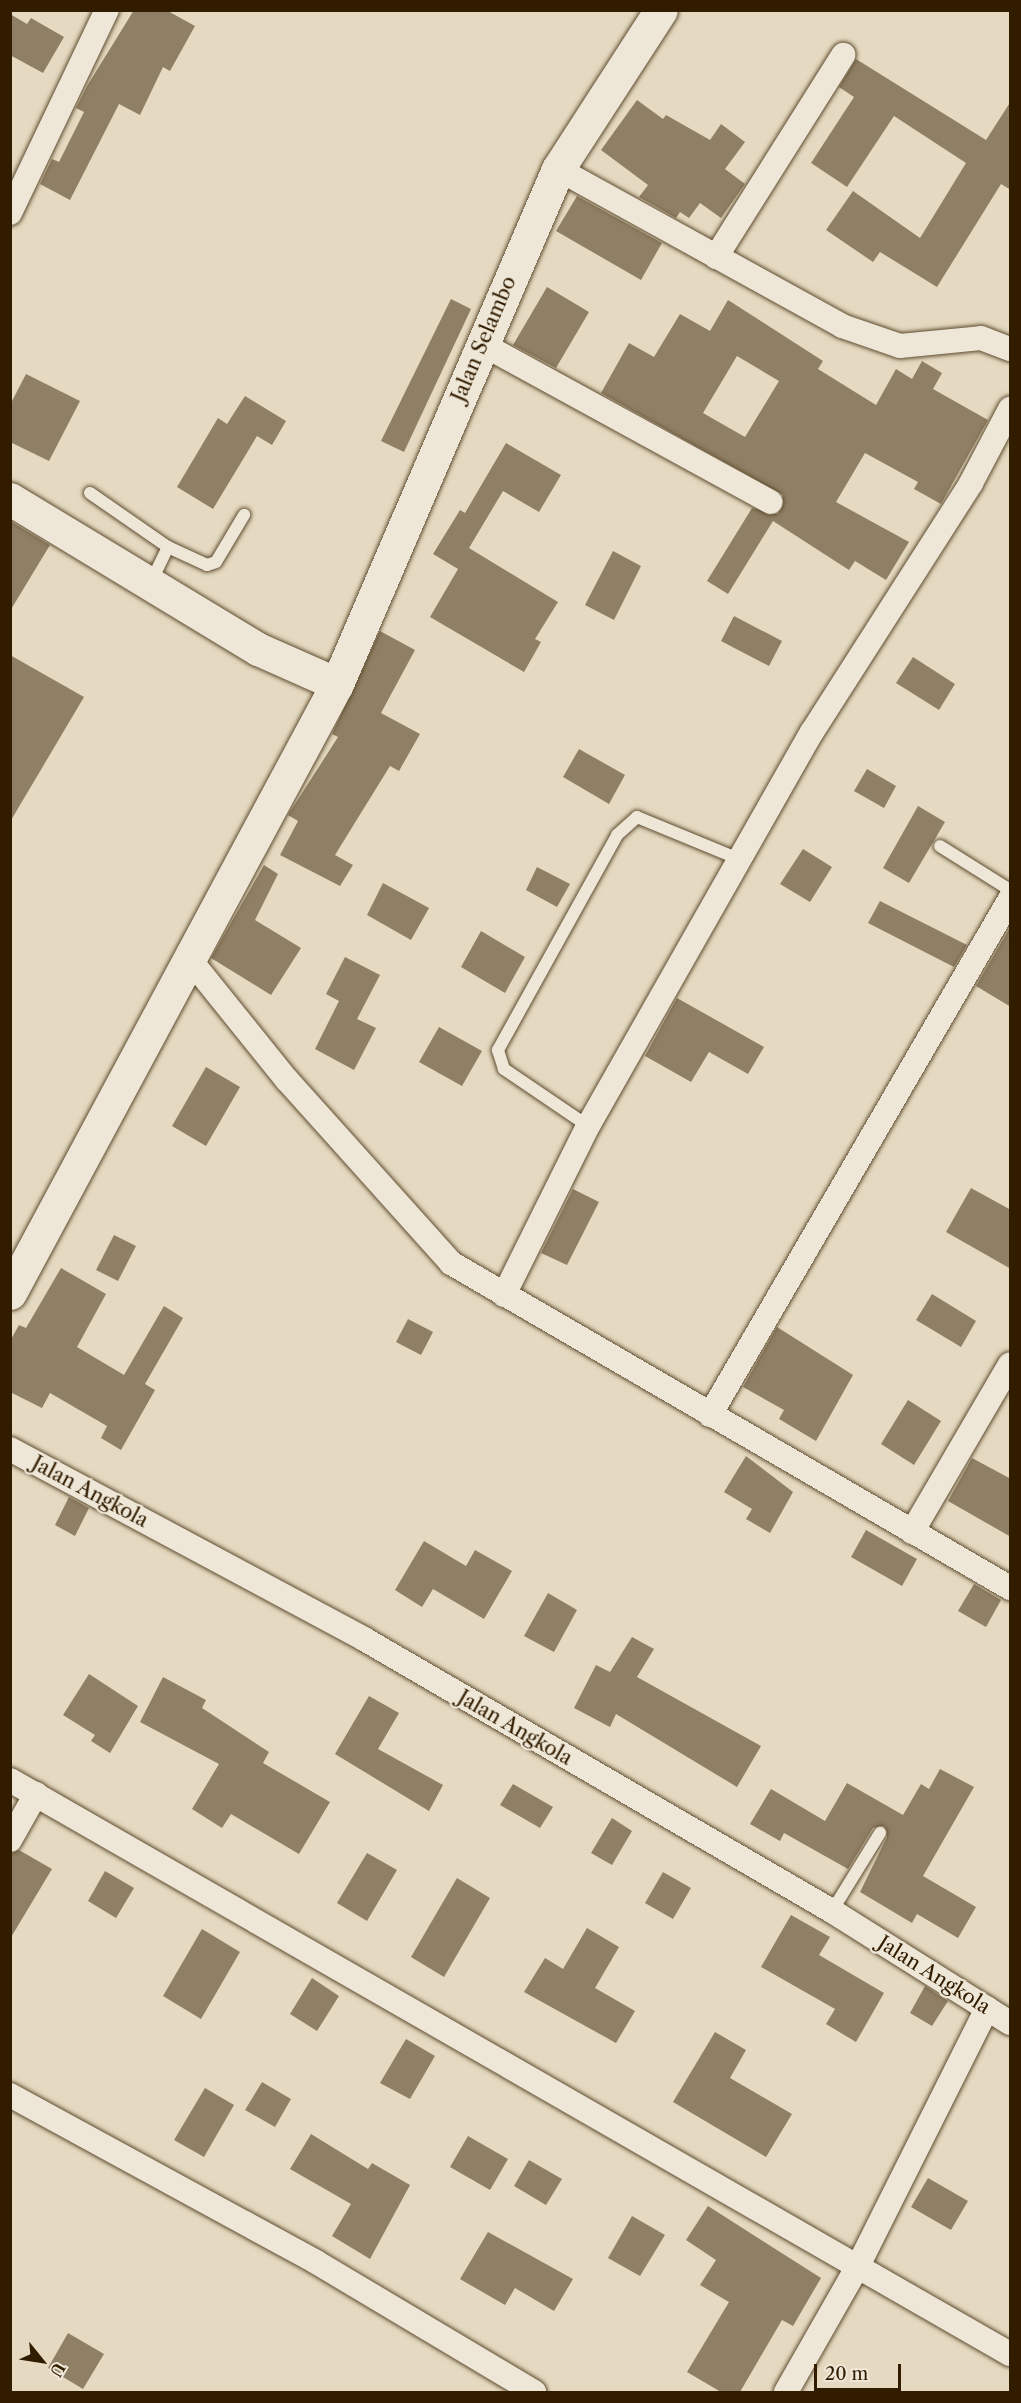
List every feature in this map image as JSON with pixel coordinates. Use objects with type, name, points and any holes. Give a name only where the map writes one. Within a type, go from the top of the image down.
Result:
[{"type":"street","points":[[10,213],[107,10]]},
{"type":"street","name":"Jalan Selambo","points":[[10,1293],[188,957],[337,684],[558,169],[661,10]]},
{"type":"street","points":[[716,257],[843,55]]},
{"type":"street","points":[[558,169],[842,326],[885,343],[981,339],[1011,350]]},
{"type":"street","points":[[482,344],[771,502]]},
{"type":"street","points":[[504,1295],[588,1126],[739,859],[812,732],[971,483],[1011,409]]},
{"type":"street","points":[[10,499],[149,586],[258,649],[337,684]]},
{"type":"street","points":[[710,1415],[1011,898]]},
{"type":"street","points":[[188,957],[429,1241],[451,1263],[1011,1588]]},
{"type":"street","points":[[912,1532],[1011,1364]]},
{"type":"street","name":"Jalan Angkola","points":[[10,1449],[364,1639],[832,1911],[1011,2023]]},
{"type":"street","points":[[10,1780],[859,2264],[1011,2354]]},
{"type":"street","points":[[10,1840],[36,1794]]},
{"type":"street","points":[[786,2392],[859,2264],[987,2008]]},
{"type":"street","points":[[10,2095],[316,2262],[534,2392]]},
{"type":"lane","points":[[90,493],[168,547],[207,565],[216,562],[244,515]]},
{"type":"lane","points":[[149,586],[168,547]]},
{"type":"lane","points":[[588,1126],[504,1069],[498,1050],[617,835],[637,817],[739,859]]},
{"type":"lane","points":[[940,846],[1011,891]]},
{"type":"lane","points":[[832,1911],[880,1833]]},
{"type":"building","points":[[134,10],[166,10],[195,26],[170,71],[163,67],[140,115],[119,104],[70,200],[40,184],[52,159],[59,162],[84,112],[76,108]]},
{"type":"building","points":[[10,14],[27,24],[31,18],[64,37],[43,73],[10,55]]},
{"type":"building","points":[[856,59],[986,140],[1011,101],[1011,190],[1001,184],[937,287],[880,252],[873,262],[826,230],[853,191],[920,238],[966,163],[894,116],[847,187],[811,163],[854,97],[839,87]]},
{"type":"building","points":[[637,100],[663,119],[666,115],[710,140],[721,124],[745,142],[725,169],[745,184],[721,218],[700,203],[689,218],[680,212],[676,218],[639,197],[648,185],[601,150]]},
{"type":"building","points":[[577,196],[662,243],[641,280],[556,231]]},
{"type":"building","points":[[547,287],[589,312],[556,368],[513,345]]},
{"type":"building","points":[[451,299],[471,309],[404,452],[381,441]]},
{"type":"building","points":[[728,300],[823,361],[818,369],[876,405],[896,369],[912,379],[922,361],[942,373],[933,389],[988,420],[941,504],[914,489],[918,482],[865,453],[836,502],[909,542],[886,580],[855,561],[849,570],[773,521],[728,594],[707,581],[752,508],[778,514],[783,495],[601,393],[629,343],[654,357],[680,314],[710,331]],"holes":[[[737,356],[779,381],[745,437],[703,413]]]},
{"type":"building","points":[[26,374],[80,401],[49,461],[10,442],[10,405]]},
{"type":"building","points":[[245,396],[286,421],[272,445],[257,436],[213,509],[177,487],[218,418],[227,424]]},
{"type":"building","points":[[506,443],[561,475],[539,512],[503,491],[469,548],[558,602],[535,639],[541,642],[524,672],[430,617],[458,569],[433,554],[460,510],[465,513]]},
{"type":"building","points":[[10,521],[50,545],[10,611]]},
{"type":"building","points":[[613,551],[641,566],[614,620],[585,605]]},
{"type":"building","points":[[734,616],[782,641],[769,666],[721,641]]},
{"type":"building","points":[[380,631],[415,650],[381,713],[420,734],[399,771],[390,766],[335,855],[353,865],[340,886],[280,855],[298,821],[288,815],[338,737],[332,734]]},
{"type":"building","points":[[10,655],[84,697],[10,822]]},
{"type":"building","points":[[913,657],[955,684],[939,710],[896,683]]},
{"type":"building","points":[[579,749],[625,775],[609,804],[563,777]]},
{"type":"building","points":[[867,769],[896,786],[884,808],[854,791]]},
{"type":"building","points":[[918,806],[945,822],[909,883],[883,868]]},
{"type":"building","points":[[803,849],[832,867],[810,902],[780,884]]},
{"type":"building","points":[[264,865],[278,874],[255,920],[301,948],[271,995],[211,958]]},
{"type":"building","points":[[537,867],[570,884],[557,907],[526,890]]},
{"type":"building","points":[[383,883],[429,908],[411,940],[367,915]]},
{"type":"building","points":[[880,901],[967,945],[954,967],[868,923]]},
{"type":"building","points":[[1011,926],[1011,1007],[976,986]]},
{"type":"building","points":[[481,931],[525,957],[505,993],[461,967]]},
{"type":"building","points":[[345,957],[380,975],[357,1019],[376,1028],[354,1070],[315,1049],[339,1001],[326,994]]},
{"type":"building","points":[[677,998],[764,1047],[748,1074],[709,1052],[691,1082],[645,1056]]},
{"type":"building","points":[[439,1027],[482,1051],[462,1086],[419,1062]]},
{"type":"building","points":[[206,1067],[240,1087],[206,1146],[172,1126]]},
{"type":"building","points":[[971,1188],[1011,1210],[1011,1269],[946,1232]]},
{"type":"building","points":[[573,1189],[599,1202],[567,1265],[541,1253]]},
{"type":"building","points":[[114,1235],[136,1246],[118,1281],[96,1270]]},
{"type":"building","points":[[61,1268],[106,1294],[77,1347],[124,1375],[164,1306],[183,1318],[145,1384],[155,1390],[121,1450],[101,1438],[107,1426],[50,1393],[42,1408],[10,1392],[10,1341],[19,1325],[26,1328]]},
{"type":"building","points":[[932,1294],[976,1321],[961,1347],[916,1320]]},
{"type":"building","points":[[408,1319],[433,1332],[421,1355],[396,1342]]},
{"type":"building","points":[[777,1327],[853,1375],[816,1441],[779,1419],[784,1410],[743,1387]]},
{"type":"building","points":[[908,1400],[941,1421],[914,1465],[881,1444]]},
{"type":"building","points":[[746,1456],[793,1492],[770,1533],[746,1519],[752,1509],[724,1492]]},
{"type":"building","points":[[972,1458],[1011,1479],[1011,1537],[948,1501]]},
{"type":"building","points":[[69,1497],[89,1508],[75,1536],[55,1525]]},
{"type":"building","points":[[866,1530],[917,1559],[902,1586],[851,1557]]},
{"type":"building","points":[[424,1541],[466,1566],[475,1550],[512,1571],[484,1619],[433,1589],[422,1607],[395,1590]]},
{"type":"building","points":[[974,1584],[1001,1600],[986,1627],[958,1611]]},
{"type":"building","points":[[548,1593],[577,1610],[554,1652],[524,1636]]},
{"type":"building","points":[[632,1637],[654,1649],[637,1677],[761,1746],[737,1787],[616,1714],[610,1727],[574,1708],[596,1665],[610,1672]]},
{"type":"building","points":[[89,1674],[138,1706],[110,1753],[91,1741],[95,1735],[63,1715]]},
{"type":"building","points":[[163,1677],[206,1700],[202,1708],[269,1752],[263,1763],[330,1802],[299,1854],[231,1814],[222,1828],[192,1809],[219,1764],[140,1722]]},
{"type":"building","points":[[369,1696],[399,1713],[378,1749],[443,1785],[429,1811],[335,1754]]},
{"type":"building","points":[[940,1769],[974,1787],[923,1876],[976,1907],[958,1938],[917,1914],[912,1923],[860,1892],[887,1837],[884,1826],[873,1828],[848,1869],[784,1833],[780,1841],[750,1824],[771,1789],[825,1821],[847,1783],[903,1815],[921,1784],[929,1789]]},
{"type":"building","points":[[513,1784],[553,1807],[540,1828],[500,1805]]},
{"type":"building","points":[[612,1818],[632,1831],[612,1865],[591,1853]]},
{"type":"building","points":[[19,1850],[52,1869],[10,1939],[10,1854]]},
{"type":"building","points":[[367,1853],[397,1870],[367,1921],[337,1903]]},
{"type":"building","points":[[105,1871],[134,1888],[116,1918],[88,1901]]},
{"type":"building","points":[[663,1872],[691,1888],[673,1919],[645,1903]]},
{"type":"building","points":[[457,1878],[490,1898],[444,1977],[411,1957]]},
{"type":"building","points":[[791,1915],[830,1937],[819,1955],[884,1993],[856,2042],[826,2024],[835,2009],[761,1967]]},
{"type":"building","points":[[587,1928],[619,1947],[595,1988],[635,2011],[616,2043],[524,1992],[545,1958],[563,1969]]},
{"type":"building","points":[[202,1929],[240,1952],[201,2019],[163,1996]]},
{"type":"building","points":[[312,1978],[339,1996],[317,2031],[290,2014]]},
{"type":"building","points":[[925,1986],[948,2001],[932,2026],[910,2013]]},
{"type":"building","points":[[715,2032],[746,2050],[730,2078],[792,2114],[766,2157],[673,2102]]},
{"type":"building","points":[[406,2039],[435,2056],[410,2099],[380,2083]]},
{"type":"building","points":[[262,2082],[291,2099],[275,2127],[245,2110]]},
{"type":"building","points":[[205,2088],[234,2105],[204,2157],[174,2140]]},
{"type":"building","points":[[311,2134],[368,2169],[372,2163],[410,2185],[370,2259],[332,2236],[351,2204],[290,2169]]},
{"type":"building","points":[[468,2136],[508,2159],[490,2190],[450,2167]]},
{"type":"building","points":[[529,2160],[562,2179],[546,2205],[514,2186]]},
{"type":"building","points":[[928,2178],[968,2201],[951,2230],[911,2207]]},
{"type":"building","points":[[708,2206],[821,2278],[793,2326],[782,2320],[740,2392],[721,2392],[687,2372],[729,2302],[700,2285],[716,2260],[686,2240]]},
{"type":"building","points":[[632,2216],[665,2235],[640,2276],[608,2258]]},
{"type":"building","points":[[488,2232],[573,2279],[554,2311],[515,2288],[505,2305],[460,2279]]},
{"type":"building","points":[[68,2333],[104,2354],[83,2389],[48,2368]]}]
